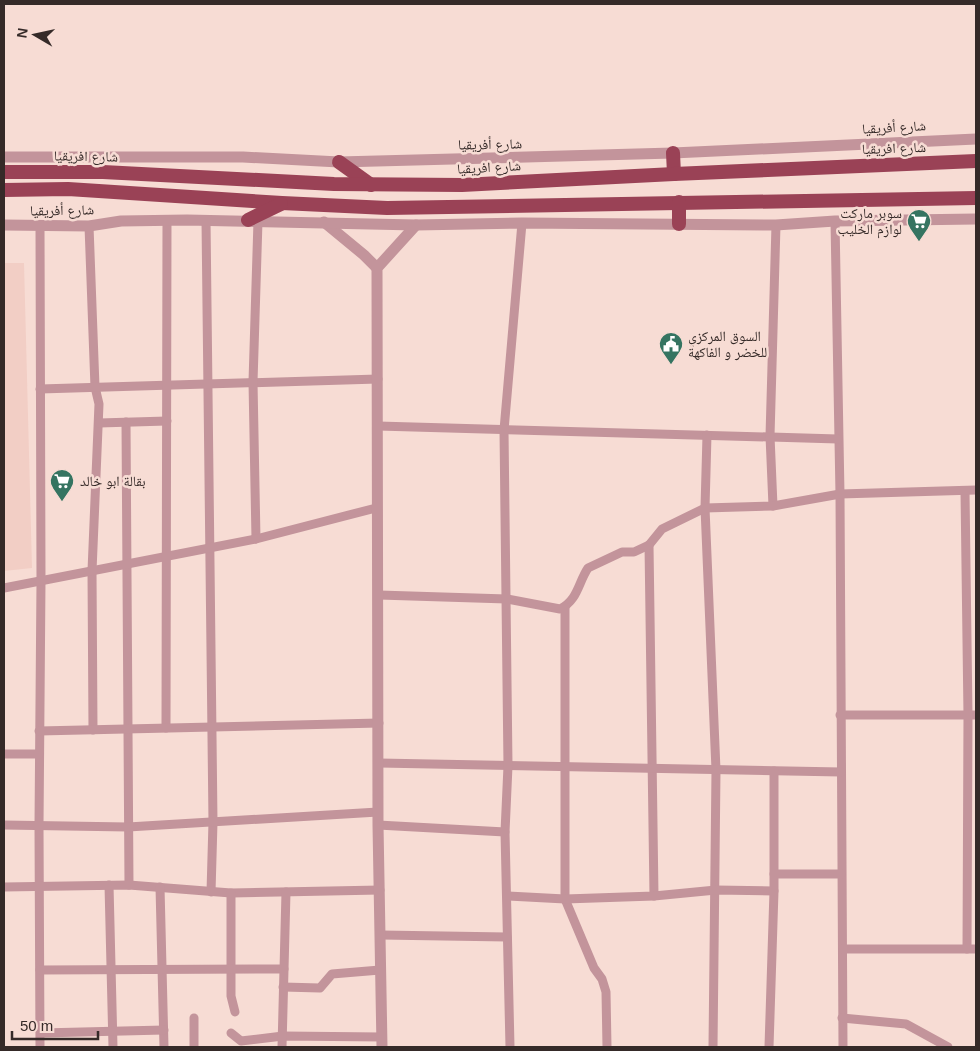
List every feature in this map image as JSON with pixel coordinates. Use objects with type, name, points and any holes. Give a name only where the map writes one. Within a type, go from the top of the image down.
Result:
[{"type":"highway","points":[[673,153],[674,174]]},
{"type":"highway","name":"شارع افريقيا","points":[[4,172],[103,172],[371,185],[462,185],[976,161]]},
{"type":"highway","points":[[340,162],[371,185]]},
{"type":"highway","points":[[4,190],[68,189],[282,203],[397,208],[976,198]]},
{"type":"highway","points":[[678,202],[679,224]]},
{"type":"highway","points":[[253,220],[282,203]]},
{"type":"street","name":"شارع أفريقيا","points":[[4,156],[243,157],[340,162],[673,153],[976,138]]},
{"type":"street","points":[[166,728],[168,220],[253,220],[416,225],[522,223],[776,225],[835,221],[976,219]]},
{"type":"street","name":"شارع أفريقيا","points":[[4,225],[90,226],[121,221],[168,220]]},
{"type":"street","points":[[206,220],[213,822],[211,892]]},
{"type":"street","points":[[253,220],[253,382],[256,539]]},
{"type":"street","points":[[835,221],[840,494],[843,1047]]},
{"type":"street","points":[[324,222],[377,268]]},
{"type":"street","points":[[510,1047],[507,937],[508,896],[505,832],[508,766],[504,430],[522,223]]},
{"type":"street","points":[[231,1033],[241,1041],[282,1036],[382,1042],[378,825],[377,268],[416,225]]},
{"type":"street","points":[[773,506],[770,436],[776,225]]},
{"type":"street","points":[[40,226],[41,581],[38,826],[41,886],[40,1047]]},
{"type":"street","points":[[90,226],[95,387],[98,423],[92,571],[93,730]]},
{"type":"street","points":[[40,388],[378,379]]},
{"type":"street","points":[[126,422],[129,885]]},
{"type":"street","points":[[98,423],[168,422]]},
{"type":"street","points":[[378,426],[838,439]]},
{"type":"street","points":[[707,435],[705,508],[716,770],[713,1047]]},
{"type":"street","points":[[379,595],[506,599],[560,609],[565,607],[576,594],[588,568],[606,558],[622,552],[634,552],[649,545],[662,529],[705,508],[773,506],[840,494],[976,490]]},
{"type":"street","points":[[843,949],[972,949],[972,715],[965,491]]},
{"type":"street","points":[[4,588],[210,549],[376,508]]},
{"type":"street","points":[[649,545],[654,896]]},
{"type":"street","points":[[565,607],[567,767],[565,899],[594,968],[602,978],[606,992],[607,1047]]},
{"type":"street","points":[[840,715],[972,715]]},
{"type":"street","points":[[40,732],[379,723]]},
{"type":"street","points":[[4,754],[39,754]]},
{"type":"street","points":[[379,763],[841,772]]},
{"type":"street","points":[[769,1047],[774,891],[774,771]]},
{"type":"street","points":[[4,825],[128,827],[378,812]]},
{"type":"street","points":[[378,825],[505,832]]},
{"type":"street","points":[[774,874],[841,874]]},
{"type":"street","points":[[109,885],[113,1047]]},
{"type":"street","points":[[4,887],[129,885],[231,893],[380,890]]},
{"type":"street","points":[[160,887],[164,1047]]},
{"type":"street","points":[[508,896],[565,899],[654,896],[716,890],[774,891]]},
{"type":"street","points":[[282,1047],[286,892]]},
{"type":"street","points":[[231,893],[231,996],[235,1012]]},
{"type":"street","points":[[381,935],[507,937]]},
{"type":"street","points":[[40,970],[284,968]]},
{"type":"street","points":[[283,987],[320,988],[332,974],[380,970]]},
{"type":"street","points":[[194,1018],[194,1047]]},
{"type":"street","points":[[842,1018],[906,1024],[948,1047]]},
{"type":"street","points":[[41,1033],[164,1030]]},
{"type":"shaded area","points":[[4,263],[24,263],[32,568],[4,571]]},
{"type":"place","name":"سوبر ماركت لوازم الخليب","points":[[919,242]]},
{"type":"place","name":"السوق المركزي للخضر و الفاكهة","points":[[671,365]]},
{"type":"place","name":"بقالة ابو خالد","points":[[62,502]]}]
